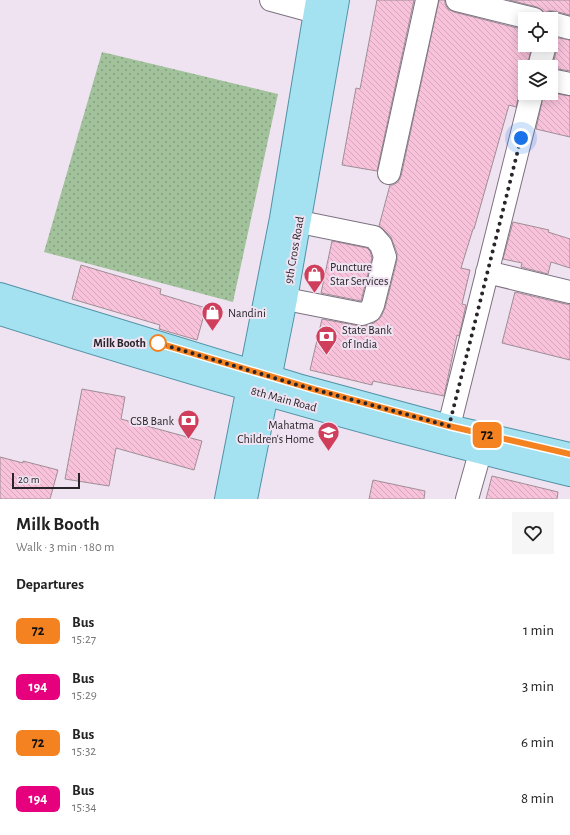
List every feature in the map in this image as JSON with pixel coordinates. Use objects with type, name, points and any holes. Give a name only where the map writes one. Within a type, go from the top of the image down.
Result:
[{"type":"main road","name":"9th Cross Road","points":[[226,499],[259,383],[286,299],[338,0]]},
{"type":"main road","name":"9th Cross Road","points":[[246,499],[259,383],[281,218],[316,6]]},
{"type":"main road","points":[[0,294],[158,343],[259,383],[570,454]]},
{"type":"main road","name":"8th Main Road","points":[[0,314],[145,359],[259,383],[480,453],[570,475]]},
{"type":"street","points":[[271,0],[316,6]]},
{"type":"street","points":[[388,173],[427,0]]},
{"type":"street","points":[[458,0],[518,15]]},
{"type":"street","points":[[558,25],[570,28]]},
{"type":"street","points":[[558,81],[570,84]]},
{"type":"street","points":[[449,426],[530,100]]},
{"type":"street","points":[[286,299],[362,314],[370,311],[385,257],[381,245],[374,237],[300,222]]},
{"type":"street","points":[[487,272],[570,292]]},
{"type":"street","points":[[467,499],[480,453]]},
{"type":"green space","points":[[102,52],[278,94],[233,302],[44,252]]},
{"type":"building","points":[[377,0],[414,0],[377,171],[342,165],[356,88],[360,89]]},
{"type":"building","points":[[439,0],[445,0],[445,4],[448,9],[454,12],[518,28],[518,52],[530,52],[529,60],[518,60],[518,98],[516,107],[509,105],[474,229],[461,268],[470,270],[462,304],[466,305],[459,336],[457,335],[444,396],[373,381],[372,385],[310,370],[322,319],[366,326],[374,323],[381,317],[385,308],[397,260],[397,253],[391,237],[379,226],[390,185],[398,182],[401,176]]},
{"type":"building","points":[[509,0],[570,0],[570,15],[554,11],[543,12],[537,7]]},
{"type":"building","points":[[558,38],[570,40],[570,71],[558,69],[558,60],[554,60],[556,52],[558,52]]},
{"type":"building","points":[[558,94],[570,96],[570,137],[536,129],[542,100],[558,100]]},
{"type":"building","points":[[513,222],[549,230],[548,232],[570,239],[570,268],[551,262],[548,274],[521,267],[522,263],[503,259]]},
{"type":"building","points":[[332,241],[367,248],[370,251],[372,258],[361,301],[321,293]]},
{"type":"building","points":[[81,265],[161,289],[160,294],[206,308],[197,340],[159,329],[160,325],[72,299]]},
{"type":"building","points":[[515,292],[570,305],[570,360],[502,343]]},
{"type":"building","points":[[82,389],[125,397],[121,419],[202,441],[194,470],[116,448],[109,486],[65,479]]},
{"type":"building","points":[[0,457],[58,470],[50,499],[0,499]]},
{"type":"building","points":[[492,476],[558,492],[557,499],[486,499]]},
{"type":"building","points":[[373,480],[425,491],[424,499],[369,499]]},
{"type":"bus line","name":"72","points":[[158,343],[298,385],[449,426],[570,454]]},
{"type":"place","name":"Puncture Star Services","points":[[314,294]]},
{"type":"place","name":"Nandini","points":[[212,332]]},
{"type":"place","name":"Milk Booth","points":[[158,343]]},
{"type":"place","name":"State Bank of India","points":[[326,356]]},
{"type":"place","name":"CSB Bank","points":[[189,440]]},
{"type":"place","name":"Mahatma Children's Home","points":[[329,452]]},
{"type":"route","points":[[158,343],[298,385],[449,426],[521,138]]}]
